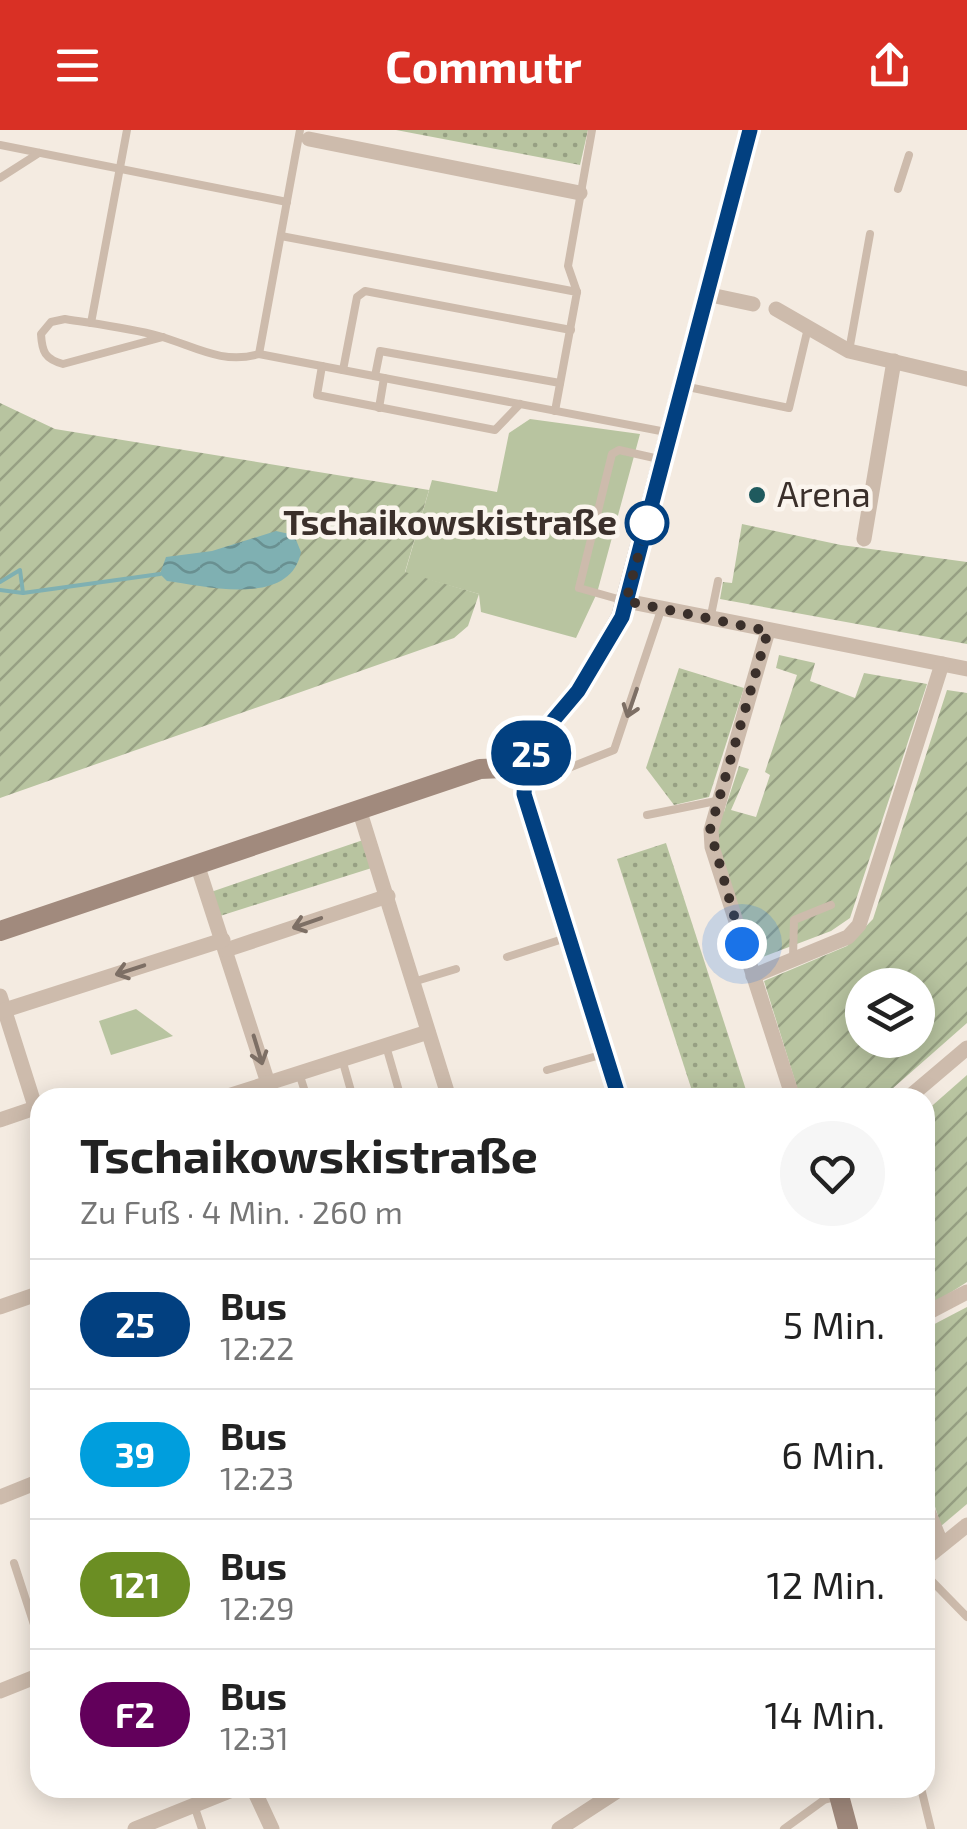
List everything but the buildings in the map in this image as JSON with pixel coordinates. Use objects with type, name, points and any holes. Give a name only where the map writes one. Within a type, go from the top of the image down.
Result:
[{"type":"street","points":[[616,1088],[524,794],[526,766],[540,736],[598,660],[626,601],[750,130]]},
{"type":"street","points":[[305,135],[580,193]]},
{"type":"street","points":[[706,294],[753,304]]},
{"type":"street","points":[[776,310],[849,351],[967,379]]},
{"type":"street","points":[[864,539],[894,361]]},
{"type":"street","points":[[626,601],[967,669]]},
{"type":"street","points":[[768,631],[716,801],[712,847],[790,1088]]},
{"type":"street","points":[[753,976],[848,937],[858,925],[942,664]]},
{"type":"street","points":[[0,930],[480,769],[526,766]]},
{"type":"street","points":[[359,809],[446,1088]]},
{"type":"street","points":[[197,864],[269,1088]]},
{"type":"street","points":[[30,1090],[2,1003],[225,945],[388,896]]},
{"type":"street","points":[[273,1088],[299,1073],[428,1032]]},
{"type":"street","points":[[920,1088],[967,1048]]},
{"type":"street","points":[[0,1120],[30,1116]]},
{"type":"street","points":[[935,1309],[967,1292]]},
{"type":"street","points":[[0,1307],[30,1296]]},
{"type":"street","points":[[0,1496],[30,1485]]},
{"type":"street","points":[[935,1551],[967,1525]]},
{"type":"street","points":[[935,1528],[942,1545]]},
{"type":"street","points":[[0,1690],[30,1679]]},
{"type":"street","points":[[135,1829],[212,1798]]},
{"type":"street","points":[[258,1798],[272,1829]]},
{"type":"street","points":[[558,1829],[606,1798]]},
{"type":"street","points":[[840,1798],[848,1829]]},
{"type":"lane","points":[[90,323],[127,130]]},
{"type":"lane","points":[[555,410],[577,292],[568,266],[592,130]]},
{"type":"lane","points":[[259,354],[287,202],[305,135]]},
{"type":"lane","points":[[0,146],[287,202]]},
{"type":"lane","points":[[0,178],[39,153]]},
{"type":"lane","points":[[898,189],[909,155]]},
{"type":"lane","points":[[849,351],[870,234]]},
{"type":"lane","points":[[281,236],[577,292]]},
{"type":"lane","points":[[343,370],[358,297],[365,291],[571,330]]},
{"type":"lane","points":[[163,337],[63,364],[50,360],[42,350],[41,334],[50,322],[65,319],[163,337],[190,350],[224,357],[241,360],[259,354],[670,433]]},
{"type":"lane","points":[[693,388],[789,408],[808,328]]},
{"type":"lane","points":[[379,408],[380,351],[560,383]]},
{"type":"lane","points":[[322,366],[317,395],[379,408],[496,430],[520,404]]},
{"type":"lane","points":[[626,601],[578,588],[612,454],[619,450],[664,460]]},
{"type":"lane","points":[[710,620],[718,581]]},
{"type":"lane","points":[[526,766],[556,773],[614,750],[661,610]]},
{"type":"lane","points":[[647,815],[716,801]]},
{"type":"lane","points":[[793,958],[794,920],[831,905]]},
{"type":"lane","points":[[507,957],[570,937]]},
{"type":"lane","points":[[414,982],[456,969]]},
{"type":"lane","points":[[386,1046],[398,1088]]},
{"type":"lane","points":[[547,1070],[604,1054]]},
{"type":"lane","points":[[342,1059],[350,1088]]},
{"type":"lane","points":[[299,1073],[304,1088]]},
{"type":"lane","points":[[14,1562],[30,1612]]},
{"type":"lane","points":[[935,1584],[967,1617]]},
{"type":"lane","points":[[784,1829],[828,1798]]},
{"type":"lane","points":[[923,1798],[931,1829]]},
{"type":"lane","points":[[194,1805],[202,1829]]},
{"type":"green space","points":[[396,130],[588,130],[580,165]]},
{"type":"green space","points":[[0,403],[55,429],[429,490],[405,572],[479,594],[468,626],[454,638],[0,798]]},
{"type":"green space","points":[[530,419],[640,434],[597,593],[576,638],[481,612],[479,594],[405,573],[432,480],[497,492],[509,433]]},
{"type":"green space","points":[[742,524],[841,545],[967,562],[967,644],[720,599],[723,582],[732,583]]},
{"type":"green space","points":[[779,655],[815,663],[810,681],[855,698],[864,673],[927,684],[850,918],[831,931],[755,960],[720,855],[716,811],[724,812],[739,766],[749,769],[731,810],[756,817],[770,775],[765,772],[797,675],[776,668]]},
{"type":"green space","points":[[679,668],[744,688],[709,797],[674,805],[646,768]]},
{"type":"green space","points":[[947,690],[967,693],[967,1023],[935,1051],[935,968],[845,968],[845,1058],[927,1058],[893,1088],[797,1088],[764,981],[847,946],[873,919]]},
{"type":"green space","points":[[369,838],[378,866],[220,916],[211,892]]},
{"type":"green space","points":[[666,843],[745,1088],[691,1088],[617,859]]},
{"type":"green space","points":[[136,1009],[173,1036],[111,1055],[99,1021]]},
{"type":"green space","points":[[967,1075],[967,1282],[935,1303],[935,1103]]},
{"type":"green space","points":[[967,1307],[967,1504],[941,1526],[935,1506],[935,1324]]},
{"type":"water","points":[[276,531],[294,535],[301,552],[294,570],[281,581],[264,587],[223,589],[167,581],[160,574],[166,557],[212,551]]},
{"type":"waterway","points":[[0,582],[20,570],[23,593]]},
{"type":"waterway","points":[[0,590],[23,593],[160,574]]},
{"type":"bus line","name":"25","points":[[616,1088],[524,794],[526,766],[540,736],[578,691],[622,617],[750,130]]},
{"type":"place","name":"Arena","points":[[757,495]]},
{"type":"place","name":"Tschaikowskistraße","points":[[647,523]]},
{"type":"route","points":[[647,523],[626,601],[768,631],[710,830],[742,944]]}]
